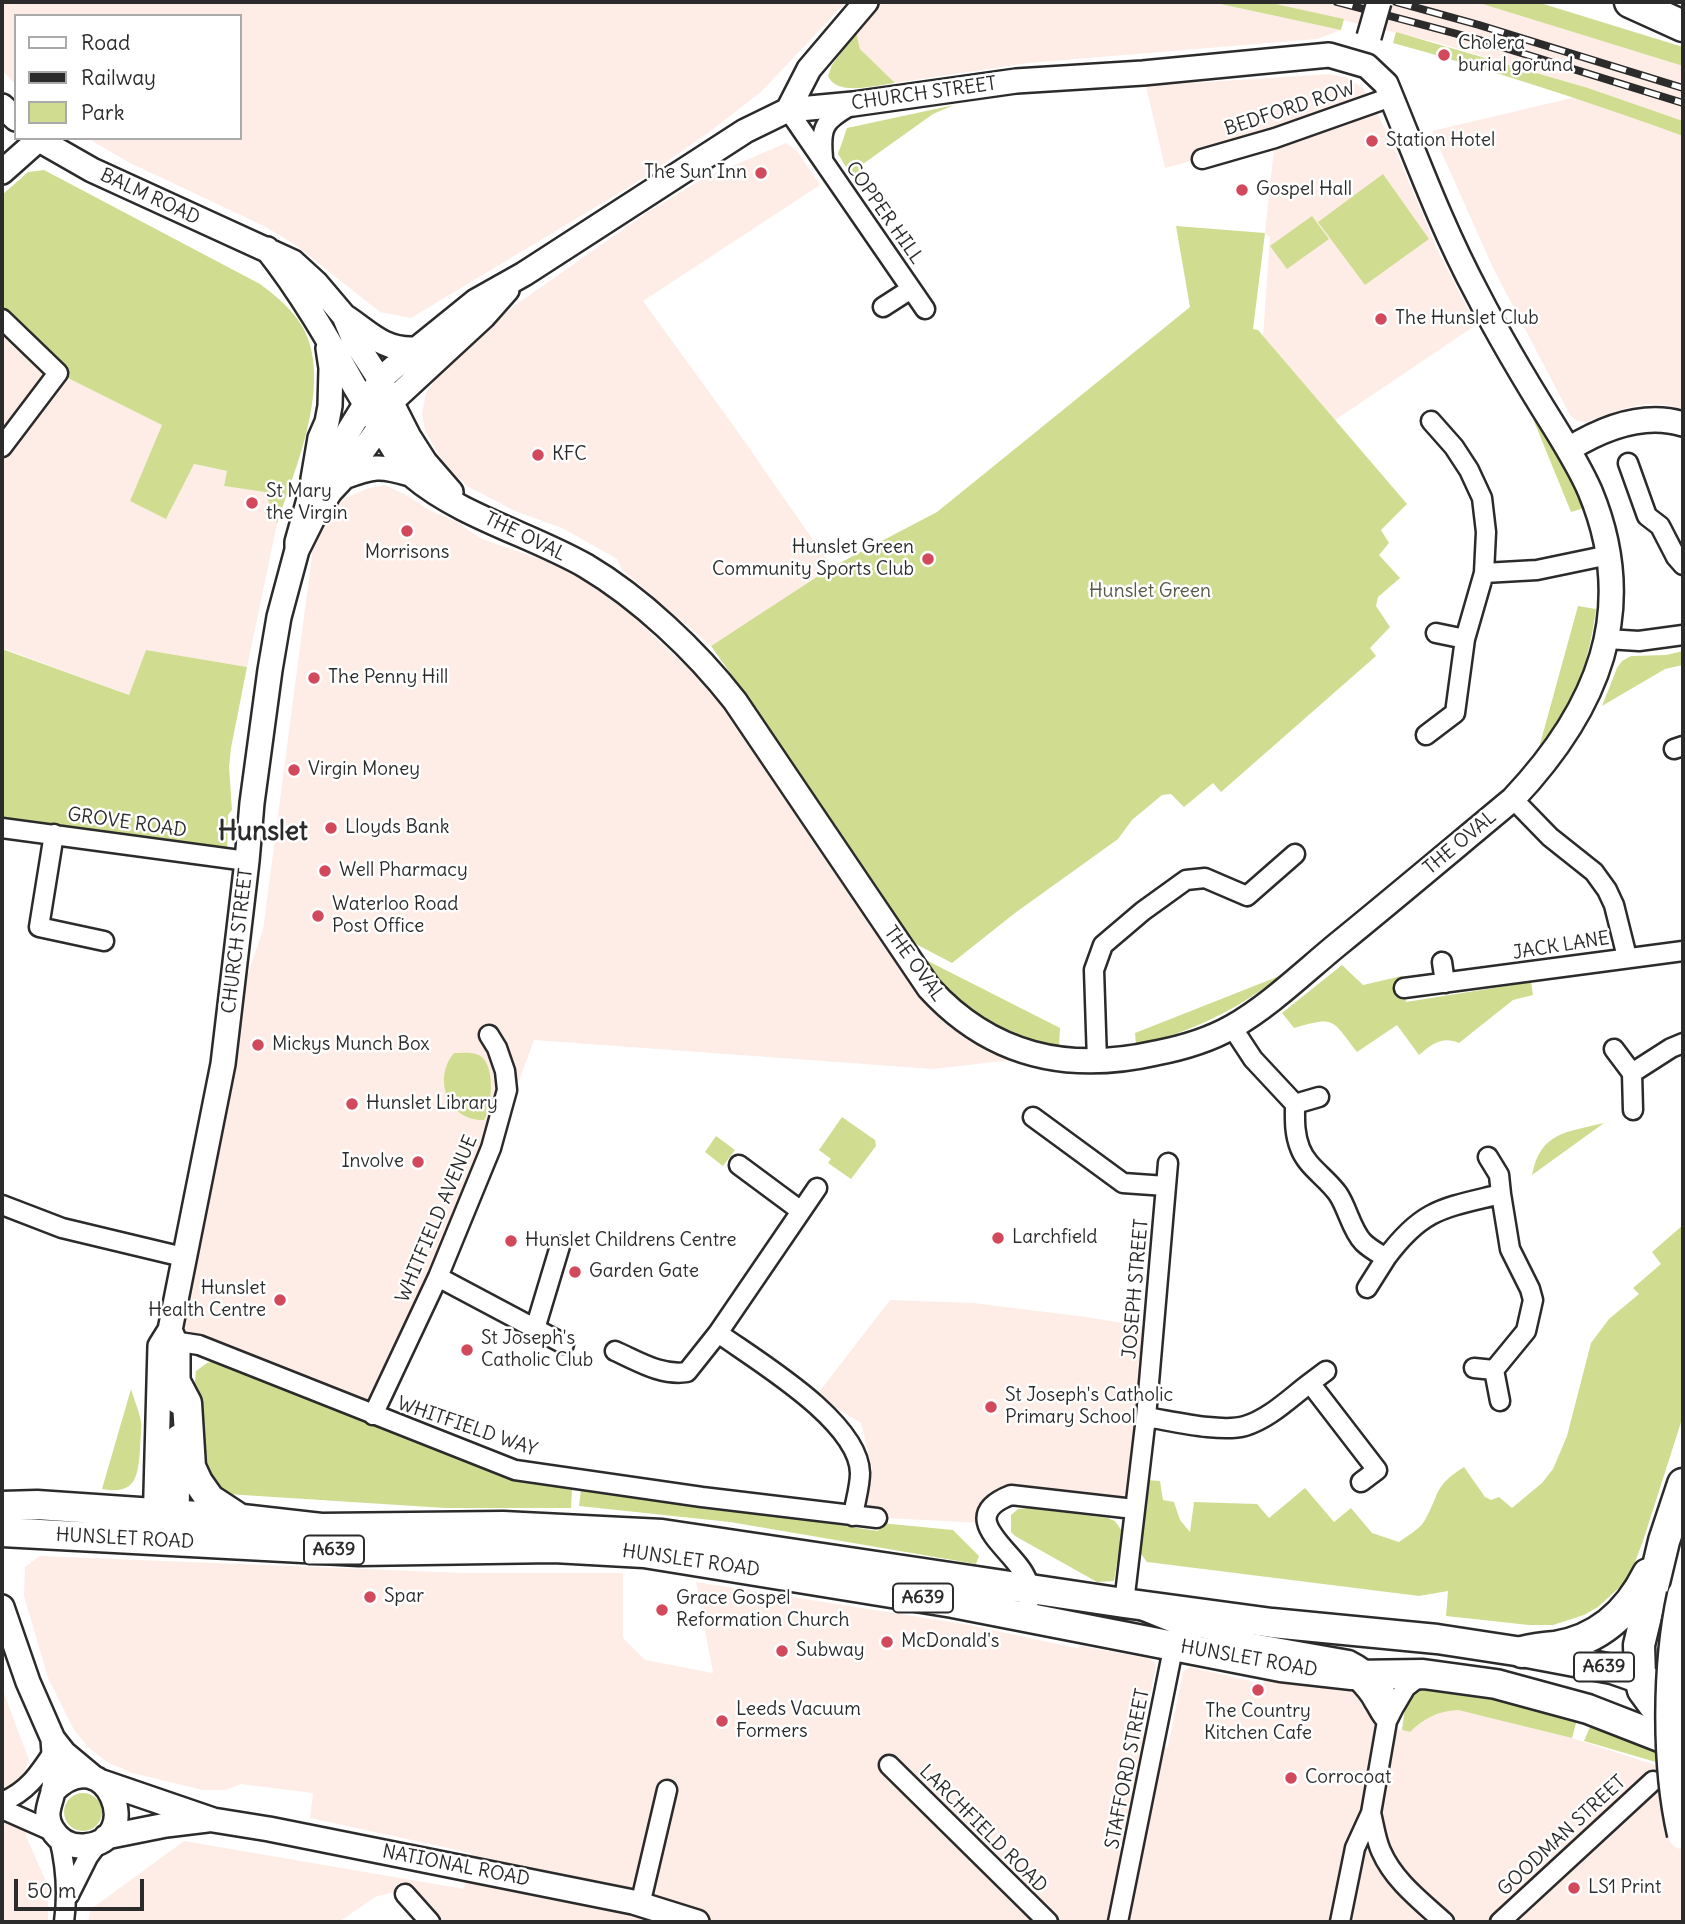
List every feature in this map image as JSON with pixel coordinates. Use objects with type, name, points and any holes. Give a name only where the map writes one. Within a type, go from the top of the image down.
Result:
[{"type":"highway","points":[[1630,2],[1683,26]]},
{"type":"highway","points":[[1683,1484],[1664,1541],[1639,1645],[1643,1690],[1654,1705],[1683,1722]]},
{"type":"highway","points":[[1522,1651],[1574,1642],[1602,1631],[1638,1594],[1664,1541]]},
{"type":"highway","points":[[1683,1595],[1671,1698],[1675,1771],[1683,1834]]},
{"type":"highway","points":[[1653,1734],[1683,1728]]},
{"type":"main road","points":[[178,1387],[187,1403],[191,1467],[198,1482],[210,1499],[242,1519]]},
{"type":"main road","name":"HUNSLET ROAD","points":[[2,1506],[37,1505],[166,1529],[359,1551],[615,1550],[818,1579],[1026,1617],[1176,1635],[1281,1667],[1362,1675],[1423,1674],[1468,1679],[1588,1709],[1683,1746]]},
{"type":"main road","name":"HUNSLET ROAD","points":[[2,1532],[166,1529],[242,1519],[321,1528],[503,1526],[652,1533],[1124,1604],[1522,1651],[1612,1669],[1683,1694]]},
{"type":"street","points":[[788,110],[809,69],[866,2]]},
{"type":"street","points":[[1367,66],[1369,37],[1379,2]]},
{"type":"street","name":"CHURCH STREET","points":[[297,550],[311,492],[380,380],[414,349],[476,301],[524,274],[745,131],[788,110],[853,104],[1016,81],[1143,73],[1329,55],[1367,66]]},
{"type":"street","name":"THE OVAL","points":[[379,428],[410,474],[436,494],[585,566],[642,607],[708,669],[735,701],[929,988],[948,1009],[985,1035],[1031,1055],[1061,1060],[1136,1058],[1202,1040],[1232,1027],[1314,964],[1513,799],[1539,770],[1573,724],[1586,699],[1607,639],[1611,586],[1609,555],[1590,491],[1569,449],[1476,293],[1446,230],[1386,84],[1367,66]]},
{"type":"street","name":"BEDFORD ROW","points":[[1202,159],[1275,138],[1391,97]]},
{"type":"street","name":"COPPER HILL","points":[[823,161],[823,127],[833,116],[853,104]]},
{"type":"street","name":"COPPER HILL","points":[[788,110],[925,309]]},
{"type":"street","points":[[2,172],[36,140]]},
{"type":"street","name":"BALM ROAD","points":[[39,140],[129,188],[293,262],[344,316],[354,340],[380,380]]},
{"type":"street","name":"BALM ROAD","points":[[267,249],[298,289],[379,428]]},
{"type":"street","name":"CHURCH STREET","points":[[166,1529],[160,1346],[170,1337],[183,1257],[223,1064],[252,803],[270,670],[279,617],[297,550],[330,492],[379,428],[391,402],[484,316],[524,274]]},
{"type":"street","name":"COPPER HILL","points":[[883,307],[911,289]]},
{"type":"street","points":[[344,316],[380,342],[398,349],[414,349]]},
{"type":"street","points":[[2,319],[58,373],[2,447]]},
{"type":"street","points":[[311,492],[320,438],[330,406],[331,368],[326,337]]},
{"type":"street","name":"THE OVAL","points":[[380,380],[425,462],[464,507]]},
{"type":"street","points":[[1569,449],[1640,419],[1658,418],[1683,424]]},
{"type":"street","points":[[1426,736],[1454,713],[1465,639],[1484,573],[1486,532],[1482,498],[1469,470],[1454,447],[1431,421]]},
{"type":"street","points":[[1628,463],[1647,516],[1660,526],[1683,565]]},
{"type":"street","points":[[344,477],[371,467],[391,468],[410,474]]},
{"type":"street","points":[[1484,573],[1537,570],[1609,555]]},
{"type":"street","points":[[1436,633],[1465,639]]},
{"type":"street","points":[[1607,639],[1658,639],[1683,635]]},
{"type":"street","points":[[1513,799],[1550,837],[1594,872],[1607,890],[1627,957]]},
{"type":"street","name":"GROVE ROAD","points":[[2,828],[247,861]]},
{"type":"street","points":[[54,834],[39,927],[104,941]]},
{"type":"street","points":[[1097,1061],[1094,970],[1103,945],[1143,911],[1186,880],[1205,878],[1247,896],[1295,854]]},
{"type":"street","name":"JACK LANE","points":[[1404,989],[1683,951]]},
{"type":"street","points":[[1442,962],[1445,983]]},
{"type":"street","points":[[1232,1027],[1253,1059],[1295,1104],[1295,1129],[1307,1162],[1337,1192],[1362,1241],[1386,1258]]},
{"type":"street","name":"WHITFIELD AVENUE","points":[[373,1415],[438,1277],[491,1148],[507,1090],[505,1071],[489,1035]]},
{"type":"street","points":[[1632,1073],[1683,1043]]},
{"type":"street","points":[[1614,1049],[1632,1073],[1633,1110]]},
{"type":"street","points":[[1295,1104],[1319,1097]]},
{"type":"street","points":[[1033,1117],[1123,1183],[1166,1186]]},
{"type":"street","points":[[1488,1157],[1499,1175],[1510,1249],[1533,1300],[1527,1331],[1494,1370]]},
{"type":"street","name":"JOSEPH STREET","points":[[1124,1604],[1146,1418],[1168,1163]]},
{"type":"street","points":[[739,1165],[801,1211]]},
{"type":"street","points":[[615,1351],[657,1370],[673,1374],[687,1372],[718,1333],[817,1188]]},
{"type":"street","points":[[1367,1288],[1402,1238],[1427,1216],[1501,1194]]},
{"type":"street","points":[[2,1205],[62,1227],[183,1257]]},
{"type":"street","points":[[535,1329],[560,1246]]},
{"type":"street","points":[[438,1277],[564,1344]]},
{"type":"street","points":[[718,1333],[824,1411],[844,1433],[860,1472],[853,1516]]},
{"type":"street","name":"CHURCH STREET","points":[[166,1529],[178,1387],[178,1349],[170,1337]]},
{"type":"street","name":"WHITFIELD WAY","points":[[170,1337],[199,1345],[515,1470],[877,1518]]},
{"type":"street","points":[[1474,1368],[1494,1370]]},
{"type":"street","points":[[1494,1370],[1500,1401]]},
{"type":"street","points":[[1146,1418],[1227,1428],[1245,1426],[1262,1418],[1326,1371]]},
{"type":"street","points":[[1310,1384],[1377,1469],[1360,1482]]},
{"type":"street","points":[[1026,1617],[1030,1590],[1026,1576],[990,1534],[987,1524],[988,1514],[999,1500],[1011,1495],[1135,1509]]},
{"type":"street","name":"HUNSLET ROAD","points":[[1124,1604],[1176,1635]]},
{"type":"street","points":[[2,1607],[28,1682],[54,1745],[52,1793],[47,1815],[64,1863],[67,1898],[64,1922]]},
{"type":"street","name":"STAFFORD STREET","points":[[1118,1922],[1176,1635]]},
{"type":"street","points":[[1340,1922],[1355,1848],[1371,1813],[1390,1715],[1406,1687],[1423,1674]]},
{"type":"street","points":[[1362,1675],[1363,1686],[1380,1714],[1390,1715]]},
{"type":"street","points":[[54,1745],[110,1790],[117,1809],[116,1819],[83,1866],[67,1898]]},
{"type":"street","points":[[2,1805],[20,1794],[36,1777],[54,1745]]},
{"type":"street","name":"LARCHFIELD ROAD","points":[[889,1765],[1048,1922]]},
{"type":"street","points":[[2,1805],[52,1793],[61,1783],[72,1777],[83,1776],[99,1780]]},
{"type":"street","name":"NATIONAL ROAD","points":[[99,1780],[214,1820],[282,1831],[640,1905],[697,1922]]},
{"type":"street","name":"GOODMAN STREET","points":[[1500,1922],[1653,1781]]},
{"type":"street","points":[[640,1905],[667,1790]]},
{"type":"street","points":[[2,1805],[78,1846],[89,1846],[102,1840]]},
{"type":"street","points":[[1371,1813],[1381,1850],[1393,1871],[1408,1890],[1444,1922]]},
{"type":"street","name":"NATIONAL ROAD","points":[[102,1840],[154,1827],[214,1820]]},
{"type":"street","points":[[405,1894],[430,1922]]},
{"type":"shaded area","points":[[2,2],[846,2],[761,92],[708,133],[634,184],[411,318],[380,312],[294,244],[264,226],[130,163],[90,140],[242,140],[242,14],[14,14],[14,83],[2,70]]},
{"type":"shaded area","points":[[883,2],[1211,2],[1341,30],[1317,39],[1028,63],[895,83],[860,49],[856,32]]},
{"type":"shaded area","points":[[1266,2],[1476,2],[1683,66],[1683,121],[1588,88],[1435,42]]},
{"type":"shaded area","points":[[1329,74],[1348,78],[1363,88],[1373,104],[1437,249],[1476,325],[1335,420],[1263,336],[1270,237],[1265,233],[1275,139],[1165,168],[1146,86]]},
{"type":"shaded area","points":[[1576,97],[1683,136],[1683,409],[1646,404],[1586,422],[1577,421],[1570,415],[1494,270],[1432,131]]},
{"type":"shaded area","points":[[786,143],[797,151],[820,185],[643,301],[832,567],[711,646],[622,570],[617,559],[562,528],[515,511],[467,486],[445,466],[425,431],[422,414],[426,393],[438,376],[514,306],[648,212],[702,179]]},
{"type":"shaded area","points":[[2,319],[58,373],[162,425],[130,501],[167,518],[193,464],[227,471],[224,486],[265,492],[277,524],[247,667],[146,650],[129,695],[2,648]]},
{"type":"shaded area","points":[[385,485],[429,510],[455,521],[482,539],[543,560],[573,574],[629,613],[725,706],[940,1014],[959,1030],[1011,1060],[933,1069],[534,1040],[452,1262],[394,1399],[374,1413],[182,1336],[187,1280],[236,1008],[263,930],[314,540],[328,515],[345,498]]},
{"type":"shaded area","name":"St Joseph's Catholic Primary School","points":[[890,1300],[973,1303],[1154,1328],[1134,1509],[1011,1495],[987,1523],[863,1517],[872,1468],[861,1423],[816,1396]]},
{"type":"shaded area","points":[[40,1556],[465,1573],[623,1573],[623,1638],[645,1660],[713,1673],[696,1582],[964,1624],[1077,1648],[1082,1646],[1151,1659],[1156,1665],[1142,1735],[1168,1747],[1183,1672],[1190,1667],[1263,1684],[1266,1672],[1353,1688],[1373,1713],[1373,1724],[1410,1732],[1432,1714],[1458,1710],[1572,1738],[1683,1774],[1683,1922],[430,1922],[405,1894],[394,1892],[375,1897],[339,1922],[88,1922],[91,1909],[184,1841],[464,1889],[471,1853],[310,1818],[313,1793],[241,1784],[225,1790],[203,1790],[132,1773],[107,1762],[89,1748],[74,1730],[48,1678],[24,1596],[25,1567]]},
{"type":"shaded area","points":[[2,1688],[29,1760],[21,1780],[26,1836],[48,1886],[48,1922],[2,1922]]},
{"type":"green space","points":[[1211,2],[1266,2],[1344,19],[1341,30]]},
{"type":"green space","points":[[1476,2],[1537,2],[1683,47],[1683,66]]},
{"type":"green space","points":[[856,32],[860,49],[895,83],[848,88],[833,82],[828,76],[832,65]]},
{"type":"green space","points":[[1396,32],[1588,88],[1683,121],[1683,136],[1539,86],[1393,43]]},
{"type":"green space","points":[[954,105],[933,114],[863,164],[859,188],[838,154],[847,128]]},
{"type":"green space","points":[[44,170],[260,284],[288,308],[302,326],[311,348],[313,398],[301,452],[277,524],[265,492],[224,486],[227,471],[194,464],[166,519],[130,501],[162,425],[58,373],[2,319],[2,195],[28,172]]},
{"type":"green space","points":[[1383,174],[1429,239],[1365,285],[1318,222]]},
{"type":"green space","points":[[1312,216],[1329,239],[1287,269],[1270,246]]},
{"type":"green space","name":"Hunslet Green","points":[[1176,226],[1265,233],[1253,329],[1258,330],[1407,504],[1381,530],[1389,543],[1379,555],[1400,578],[1378,597],[1376,606],[1390,627],[1370,648],[1376,656],[1221,792],[1213,783],[1184,807],[1171,794],[1162,795],[1132,820],[1118,839],[1015,913],[952,963],[912,942],[711,646],[832,567],[937,512],[1190,307]]},
{"type":"green space","points":[[1529,409],[1567,474],[1584,508],[1571,512]]},
{"type":"green space","points":[[1578,606],[1596,609],[1583,669],[1560,721],[1537,755]]},
{"type":"green space","points":[[2,649],[129,695],[146,650],[247,667],[229,767],[232,810],[228,815],[227,858],[2,828]]},
{"type":"green space","points":[[1683,651],[1683,665],[1665,669],[1602,706],[1622,661],[1631,656],[1666,655]]},
{"type":"green space","points":[[920,957],[1060,1028],[1059,1047],[1017,1036],[980,1017],[948,990]]},
{"type":"green space","points":[[1342,965],[1363,985],[1402,976],[1406,1002],[1531,982],[1533,995],[1513,1000],[1459,1043],[1447,1040],[1438,1042],[1419,1055],[1397,1025],[1357,1052],[1332,1023],[1318,1022],[1294,1028],[1282,1013]]},
{"type":"green space","points":[[1282,975],[1248,999],[1195,1027],[1136,1045],[1135,1033]]},
{"type":"green space","points":[[454,1053],[477,1054],[487,1064],[491,1089],[484,1120],[461,1114],[447,1097],[444,1075],[447,1063]]},
{"type":"green space","points":[[842,1117],[875,1140],[876,1146],[851,1179],[828,1163],[831,1159],[819,1150]]},
{"type":"green space","points":[[1604,1123],[1532,1175],[1541,1150],[1557,1136]]},
{"type":"green space","points":[[716,1136],[735,1150],[723,1166],[705,1152]]},
{"type":"green space","points":[[1683,1225],[1683,1416],[1632,1570],[1622,1585],[1598,1607],[1584,1615],[1553,1625],[1446,1616],[1448,1591],[1419,1596],[1147,1562],[1141,1554],[1147,1480],[1160,1481],[1163,1500],[1174,1502],[1180,1520],[1190,1532],[1194,1502],[1257,1504],[1269,1518],[1305,1488],[1334,1522],[1351,1508],[1372,1533],[1399,1542],[1423,1523],[1442,1485],[1464,1467],[1485,1497],[1491,1500],[1499,1497],[1512,1508],[1542,1483],[1553,1469],[1567,1436],[1591,1343],[1609,1319],[1639,1294],[1633,1288],[1661,1264],[1652,1252]]},
{"type":"green space","points":[[217,1360],[486,1469],[572,1489],[571,1508],[445,1508],[227,1494],[203,1471],[196,1422],[196,1371]]},
{"type":"green space","points":[[131,1389],[141,1424],[136,1476],[128,1487],[102,1489]]},
{"type":"green space","points":[[581,1490],[673,1500],[878,1531],[881,1523],[953,1530],[979,1556],[976,1564],[730,1522],[579,1506]]},
{"type":"green space","points":[[1028,1508],[1115,1521],[1122,1531],[1114,1581],[1097,1582],[1015,1536],[1011,1532],[1011,1515],[1018,1509]]},
{"type":"green space","points":[[1422,1686],[1443,1686],[1578,1716],[1572,1738],[1458,1710],[1432,1716],[1410,1732],[1402,1730],[1406,1706],[1414,1690]]},
{"type":"green space","points":[[1592,1722],[1683,1757],[1683,1770],[1584,1741]]},
{"type":"green space","points":[[83,1793],[97,1798],[102,1812],[97,1826],[83,1831],[69,1826],[64,1812],[69,1798]]},
{"type":"railway","points":[[1337,2],[1476,39],[1683,103]]},
{"type":"railway","points":[[1396,2],[1683,88]]},
{"type":"place","name":"Cholera burial gorund","points":[[1444,55]]},
{"type":"place","name":"Station Hotel","points":[[1372,141]]},
{"type":"place","name":"The Sun Inn","points":[[761,173]]},
{"type":"place","name":"Gospel Hall","points":[[1242,190]]},
{"type":"place","name":"The Hunslet Club","points":[[1381,319]]},
{"type":"place","name":"KFC","points":[[538,455]]},
{"type":"place","name":"St Mary the Virgin","points":[[252,503]]},
{"type":"place","name":"Morrisons","points":[[407,531]]},
{"type":"place","name":"Hunslet Green Community Sports Club","points":[[928,559]]},
{"type":"place","name":"The Penny Hill","points":[[314,678]]},
{"type":"place","name":"Virgin Money","points":[[294,770]]},
{"type":"place","name":"Lloyds Bank","points":[[331,828]]},
{"type":"place","name":"Well Pharmacy","points":[[325,871]]},
{"type":"place","name":"Waterloo Road Post Office","points":[[318,916]]},
{"type":"place","name":"Mickys Munch Box","points":[[258,1045]]},
{"type":"place","name":"Hunslet Library","points":[[352,1104]]},
{"type":"place","name":"Involve","points":[[418,1162]]},
{"type":"place","name":"Larchfield","points":[[998,1238]]},
{"type":"place","name":"Hunslet Childrens Centre","points":[[511,1241]]},
{"type":"place","name":"Garden Gate","points":[[575,1272]]},
{"type":"place","name":"Hunslet Health Centre","points":[[280,1300]]},
{"type":"place","name":"St Joseph's Catholic Club","points":[[467,1350]]},
{"type":"place","name":"St Joseph's Catholic Primary School","points":[[991,1407]]},
{"type":"place","name":"Spar","points":[[370,1597]]},
{"type":"place","name":"Grace Gospel Reformation Church","points":[[662,1610]]},
{"type":"place","name":"McDonald's","points":[[887,1642]]},
{"type":"place","name":"Subway","points":[[782,1651]]},
{"type":"place","name":"The Country Kitchen Cafe","points":[[1258,1690]]},
{"type":"place","name":"Leeds Vacuum Formers","points":[[722,1721]]},
{"type":"place","name":"Corrocoat","points":[[1291,1778]]},
{"type":"place","name":"LS1 Print","points":[[1574,1888]]},
{"type":"district","name":"Hunslet","points":[[263,833]]}]
